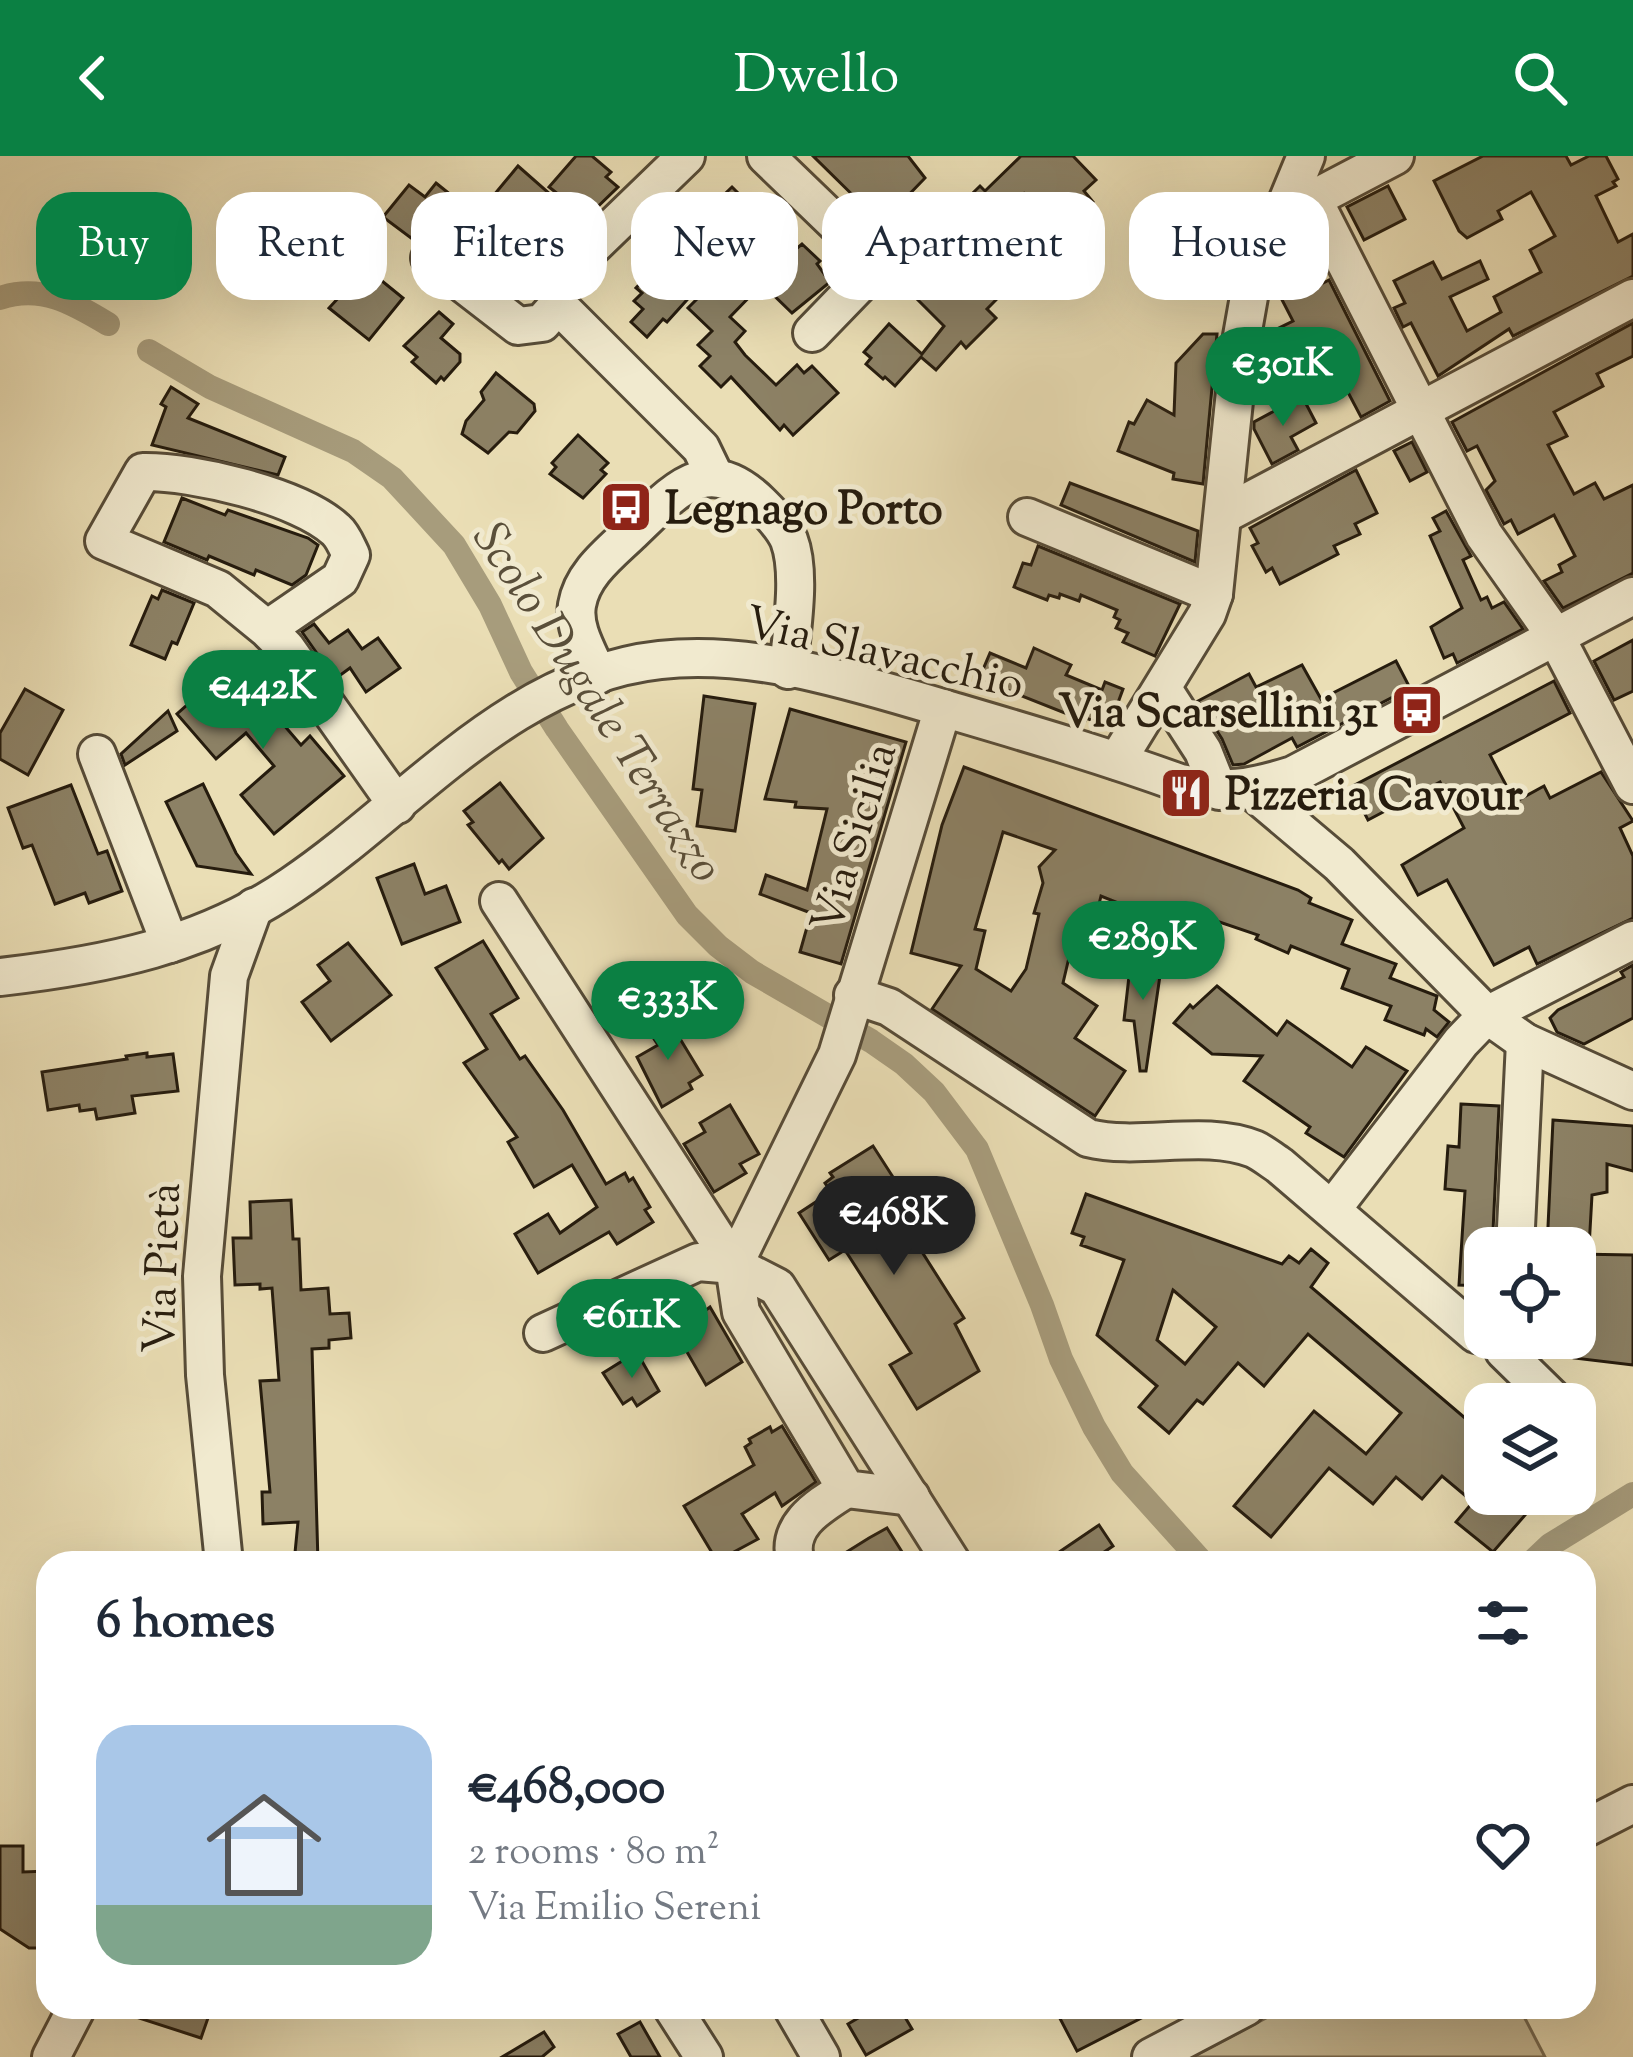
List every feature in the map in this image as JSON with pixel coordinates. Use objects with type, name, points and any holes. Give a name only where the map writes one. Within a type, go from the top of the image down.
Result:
[{"type":"street","points":[[766,156],[822,210]]},
{"type":"street","points":[[1301,192],[1306,156]]},
{"type":"street","points":[[1317,192],[1395,156]]},
{"type":"street","points":[[484,300],[518,326],[542,322],[558,305],[564,274],[663,163]]},
{"type":"street","points":[[1329,250],[1421,407],[1484,536],[1556,637],[1633,785]]},
{"type":"street","points":[[1225,514],[1633,298]]},
{"type":"street","points":[[812,333],[844,300]]},
{"type":"street","points":[[1117,760],[1207,614],[1214,594],[1248,300]]},
{"type":"street","points":[[558,305],[700,448],[715,477]]},
{"type":"street","points":[[267,629],[340,580],[351,555],[339,532],[312,514],[268,496],[209,479],[143,472],[104,541],[218,589],[267,629],[286,648],[397,805]]},
{"type":"street","points":[[598,675],[576,616],[585,581],[672,494],[715,477],[741,484],[777,520],[789,540],[793,612],[788,670]]},
{"type":"street","points":[[1028,517],[1214,594]]},
{"type":"street","points":[[1234,790],[1293,775],[1633,596]]},
{"type":"street","name":"Via Slavacchio","points":[[0,976],[125,960],[254,907],[290,887],[435,770],[517,713],[564,688],[629,665],[687,658],[788,670],[943,708],[1180,783],[1234,790]]},
{"type":"street","points":[[1163,689],[1234,790],[1339,864],[1487,1015],[1525,1042],[1633,1091]]},
{"type":"street","name":"Via Sicilia","points":[[734,1265],[837,1055],[943,708]]},
{"type":"street","points":[[97,754],[178,942],[229,976]]},
{"type":"street","points":[[499,901],[734,1265],[741,1312],[846,1489]]},
{"type":"street","name":"Via Pietà","points":[[223,1551],[205,1375],[202,1276],[229,976],[254,907]]},
{"type":"street","points":[[1328,1206],[1340,1199],[1487,1015],[1633,940]]},
{"type":"street","name":"Via Sicilia","points":[[852,1002],[889,1007],[1075,1132],[1103,1142],[1220,1143],[1253,1149],[1279,1165],[1464,1324]]},
{"type":"street","points":[[1516,1227],[1525,1042]]},
{"type":"street","points":[[1366,1165],[1365,1203],[1372,1246]]},
{"type":"street","points":[[543,1333],[698,1262],[734,1265],[777,1287],[944,1551]]},
{"type":"street","points":[[1512,1359],[1537,1383]]},
{"type":"street","points":[[792,1551],[801,1521],[846,1489],[911,1498]]},
{"type":"street","points":[[1596,1823],[1633,1804]]},
{"type":"street","points":[[51,2057],[70,2019]]},
{"type":"street","points":[[680,2019],[704,2057]]},
{"type":"street","points":[[799,2019],[821,2057]]},
{"type":"street","points":[[1151,2057],[1217,2019]]},
{"type":"shaded area","points":[[1264,2019],[1525,2019],[1545,2057],[1192,2057]]},
{"type":"building","points":[[576,156],[592,156],[611,172],[606,177],[618,187],[607,198],[607,192],[555,192],[549,187]]},
{"type":"building","points":[[813,156],[908,156],[925,178],[911,192],[850,192]]},
{"type":"building","points":[[1021,156],[1073,156],[1096,180],[1085,192],[974,192],[980,186],[985,191]]},
{"type":"building","points":[[1483,156],[1566,156],[1571,165],[1589,156],[1606,156],[1618,179],[1613,182],[1616,186],[1596,196],[1618,242],[1633,234],[1633,276],[1513,336],[1509,329],[1438,376],[1411,323],[1403,327],[1394,308],[1405,303],[1394,281],[1433,262],[1442,279],[1480,261],[1488,279],[1450,297],[1467,331],[1501,312],[1494,297],[1541,272],[1530,250],[1555,236],[1531,192],[1498,211],[1502,219],[1467,238],[1459,231],[1434,181]]},
{"type":"building","points":[[518,166],[548,192],[496,192]]},
{"type":"building","points":[[409,185],[418,192],[411,192],[411,238],[387,220],[387,212]]},
{"type":"building","points":[[1388,186],[1405,219],[1364,240],[1347,207]]},
{"type":"building","points":[[802,244],[820,261],[822,289],[792,313],[779,300],[798,300],[798,247]]},
{"type":"building","points":[[1329,280],[1390,401],[1361,417],[1341,379],[1305,397],[1280,346],[1285,344],[1277,329],[1293,321],[1282,300],[1329,300]]},
{"type":"building","points":[[387,285],[403,298],[369,340],[329,308],[336,300],[387,300]]},
{"type":"building","points":[[687,300],[647,337],[631,322],[643,309],[634,301]]},
{"type":"building","points":[[696,300],[746,300],[730,317],[745,331],[735,342],[745,355],[776,385],[797,365],[804,373],[812,366],[838,393],[793,435],[784,425],[780,430],[731,377],[721,387],[700,366],[710,356],[698,345],[712,331],[688,308]]},
{"type":"building","points":[[918,300],[996,300],[987,309],[996,318],[966,348],[961,342],[936,370],[921,357],[895,386],[866,364],[871,358],[864,352],[889,324],[922,354],[944,326]]},
{"type":"building","points":[[439,312],[453,324],[441,338],[460,354],[460,362],[436,383],[412,362],[417,357],[404,346]]},
{"type":"building","points":[[1633,323],[1633,356],[1597,374],[1603,386],[1554,412],[1567,436],[1548,445],[1574,494],[1595,483],[1604,499],[1633,485],[1633,573],[1563,608],[1544,581],[1562,572],[1559,565],[1575,556],[1554,515],[1518,534],[1511,520],[1504,524],[1486,490],[1495,481],[1477,446],[1467,451],[1452,422]]},
{"type":"building","points":[[1203,334],[1217,334],[1203,484],[1173,479],[1174,473],[1118,451],[1129,422],[1134,424],[1147,400],[1174,415],[1176,363]]},
{"type":"building","points":[[496,373],[534,404],[535,411],[517,433],[509,432],[488,453],[462,434],[466,421],[484,400],[481,392]]},
{"type":"building","points":[[171,387],[198,404],[188,418],[285,457],[278,475],[152,445],[166,407],[161,404]]},
{"type":"building","points":[[1302,396],[1316,423],[1291,437],[1298,450],[1272,464],[1254,422]]},
{"type":"building","points":[[578,435],[608,463],[601,470],[606,474],[583,498],[550,474],[556,467],[552,463]]},
{"type":"building","points":[[1412,442],[1427,472],[1410,481],[1394,451]]},
{"type":"building","points":[[1356,470],[1377,513],[1355,524],[1360,534],[1334,546],[1338,554],[1280,584],[1272,568],[1266,572],[1252,546],[1258,543],[1250,528]]},
{"type":"building","points":[[1070,483],[1198,531],[1195,562],[1061,505]]},
{"type":"building","points":[[182,498],[308,538],[318,545],[306,575],[292,585],[164,542]]},
{"type":"building","points":[[1446,511],[1471,556],[1463,560],[1481,600],[1487,597],[1492,608],[1504,602],[1523,629],[1457,663],[1453,654],[1444,658],[1431,627],[1462,608],[1430,536],[1440,531],[1433,518]]},
{"type":"building","points":[[1038,546],[1180,604],[1155,656],[1123,642],[1128,633],[1116,628],[1117,610],[1081,595],[1079,601],[1060,594],[1059,598],[1049,595],[1047,600],[1014,587],[1023,563],[1031,565]]},
{"type":"building","points":[[162,590],[194,603],[177,644],[172,642],[165,659],[131,645],[152,596],[158,599]]},
{"type":"building","points":[[314,624],[329,643],[348,630],[362,649],[378,638],[400,668],[366,692],[350,668],[335,679],[302,632]]},
{"type":"building","points":[[1633,640],[1633,691],[1614,700],[1594,661]]},
{"type":"building","points":[[1034,648],[1071,665],[1066,675],[1102,690],[1105,682],[1123,689],[1109,727],[979,679],[990,653],[1026,668]]},
{"type":"building","points":[[1396,661],[1410,688],[1297,747],[1292,738],[1244,764],[1233,765],[1198,701],[1249,674],[1256,687],[1302,665],[1321,699]]},
{"type":"building","points":[[221,675],[247,706],[259,696],[301,745],[310,736],[344,776],[274,834],[241,795],[274,766],[246,733],[216,759],[177,714]]},
{"type":"building","points":[[1554,681],[1570,713],[1490,755],[1515,802],[1544,786],[1550,798],[1601,772],[1633,821],[1620,828],[1633,856],[1633,918],[1537,964],[1529,947],[1494,965],[1447,880],[1418,895],[1402,865],[1464,828],[1440,782],[1368,820],[1351,787]]},
{"type":"building","points":[[25,689],[63,710],[28,775],[0,759],[0,733]]},
{"type":"building","points":[[704,696],[755,704],[735,831],[697,826],[702,790],[693,789]]},
{"type":"building","points":[[790,709],[906,742],[841,964],[800,952],[811,913],[760,894],[766,875],[807,890],[827,809],[765,799]]},
{"type":"building","points":[[168,711],[177,731],[125,765],[121,754]]},
{"type":"building","points":[[964,767],[1298,890],[1311,898],[1309,903],[1352,920],[1342,944],[1396,964],[1390,978],[1437,996],[1434,1010],[1449,1022],[1437,1037],[1426,1029],[1424,1035],[1385,1020],[1391,1006],[1342,988],[1349,969],[1291,946],[1288,953],[1256,939],[1258,935],[1187,911],[1176,940],[1136,925],[1141,912],[1101,896],[1087,953],[1071,949],[1063,983],[1097,1006],[1075,1038],[1125,1071],[1095,1116],[932,1009],[961,966],[911,953],[942,825]],"holes":[[[1003,832],[1055,850],[1039,867],[1043,883],[1034,913],[1039,914],[1026,969],[1011,991],[976,969],[985,931],[975,929]]]},
{"type":"building","points":[[500,783],[543,838],[509,869],[468,825],[473,822],[464,811]]},
{"type":"building","points":[[203,784],[251,874],[197,866],[166,802]]},
{"type":"building","points":[[71,785],[98,854],[107,851],[122,891],[89,903],[85,893],[55,904],[32,845],[23,848],[8,808]]},
{"type":"building","points":[[414,864],[425,894],[446,886],[460,922],[402,944],[377,878]]},
{"type":"building","points":[[483,941],[518,998],[491,1014],[520,1059],[525,1056],[563,1110],[606,1184],[625,1173],[629,1181],[633,1178],[653,1222],[617,1244],[609,1232],[538,1273],[515,1234],[548,1214],[560,1233],[597,1207],[572,1165],[534,1187],[508,1142],[517,1137],[464,1063],[487,1049],[436,968]]},
{"type":"building","points":[[348,943],[391,995],[331,1041],[302,1002],[330,981],[318,965]]},
{"type":"building","points":[[1131,959],[1162,962],[1146,1071],[1140,1071],[1134,1021],[1124,1020]]},
{"type":"building","points":[[1633,965],[1633,1018],[1584,1044],[1557,1032],[1550,1018],[1558,1010],[1624,977],[1621,972]]},
{"type":"building","points":[[1217,986],[1277,1035],[1287,1021],[1352,1067],[1366,1047],[1407,1071],[1344,1157],[1306,1133],[1310,1127],[1244,1081],[1262,1056],[1212,1054],[1174,1023]]},
{"type":"building","points":[[665,1014],[702,1075],[689,1083],[692,1089],[662,1107],[637,1057],[658,1045],[646,1027]]},
{"type":"building","points":[[147,1053],[147,1057],[173,1054],[178,1091],[132,1096],[135,1113],[97,1119],[95,1109],[80,1111],[79,1105],[48,1110],[42,1072]]},
{"type":"building","points":[[1461,1104],[1499,1106],[1493,1227],[1464,1227],[1464,1285],[1459,1285],[1465,1191],[1445,1189],[1448,1146],[1459,1147]]},
{"type":"building","points":[[730,1105],[759,1154],[740,1164],[746,1173],[714,1192],[684,1144],[705,1132],[700,1123]]},
{"type":"building","points":[[1553,1120],[1633,1126],[1633,1171],[1607,1164],[1607,1192],[1592,1195],[1590,1227],[1548,1227]]},
{"type":"building","points":[[873,1146],[900,1188],[865,1210],[887,1244],[906,1233],[922,1252],[964,1318],[955,1324],[979,1371],[917,1409],[890,1365],[911,1353],[845,1250],[829,1260],[799,1213],[831,1192],[825,1183],[833,1177],[830,1173]]},
{"type":"building","points":[[1086,1194],[1282,1264],[1289,1256],[1299,1263],[1311,1249],[1328,1263],[1311,1287],[1464,1417],[1464,1494],[1442,1476],[1422,1499],[1396,1477],[1373,1504],[1329,1468],[1271,1537],[1234,1506],[1314,1411],[1366,1454],[1401,1413],[1308,1334],[1264,1386],[1238,1363],[1203,1404],[1197,1400],[1169,1433],[1139,1407],[1157,1386],[1097,1335],[1124,1260],[1081,1245],[1084,1237],[1072,1233]],"holes":[[[1173,1290],[1216,1327],[1185,1364],[1157,1340]]]},
{"type":"building","points":[[291,1200],[293,1239],[299,1239],[301,1290],[328,1288],[330,1314],[349,1313],[351,1338],[329,1340],[329,1348],[312,1349],[318,1551],[295,1551],[298,1522],[263,1524],[262,1492],[270,1492],[260,1381],[279,1380],[272,1288],[235,1285],[233,1238],[251,1238],[250,1202]]},
{"type":"building","points":[[1596,1254],[1633,1255],[1633,1365],[1582,1359],[1596,1359]]},
{"type":"building","points":[[710,1307],[742,1362],[706,1385],[676,1333]]},
{"type":"building","points":[[639,1356],[659,1391],[637,1406],[632,1398],[623,1404],[603,1373]]},
{"type":"building","points":[[782,1426],[816,1482],[782,1506],[775,1493],[742,1514],[758,1539],[736,1551],[711,1551],[684,1506],[754,1465],[745,1447],[749,1439],[770,1427],[772,1432]]},
{"type":"building","points":[[1464,1513],[1525,1515],[1494,1551],[1456,1522]]},
{"type":"building","points":[[1099,1525],[1113,1546],[1106,1551],[1061,1551]]},
{"type":"building","points":[[887,1528],[901,1551],[848,1551]]},
{"type":"building","points":[[0,1846],[23,1846],[23,1872],[36,1871],[36,1948],[0,1929]]},
{"type":"building","points":[[142,2019],[208,2019],[201,2038]]},
{"type":"building","points":[[857,2019],[906,2019],[912,2029],[866,2055],[848,2024]]},
{"type":"building","points":[[1060,2019],[1140,2019],[1077,2051]]},
{"type":"building","points":[[640,2022],[660,2057],[631,2057],[618,2034]]},
{"type":"building","points":[[544,2032],[554,2047],[542,2057],[502,2057]]},
{"type":"waterway","name":"Scolo Dugale Terrazzo","points":[[0,298],[43,295],[108,324]]},
{"type":"waterway","name":"Scolo Dugale Terrazzo","points":[[149,351],[210,387],[353,451],[392,478],[454,545],[490,605],[521,672],[687,915],[752,972],[871,1041],[934,1092],[977,1149],[1061,1359],[1094,1427],[1122,1473],[1192,1551]]},
{"type":"waterway","name":"Scolo Dugale Terrazzo","points":[[1544,1551],[1633,1494]]},
{"type":"place","name":"Legnago Porto","points":[[626,507]]},
{"type":"place","name":"Via Scarsellini 31","points":[[1417,710]]},
{"type":"place","name":"Pizzeria Cavour","points":[[1186,793]]}]
